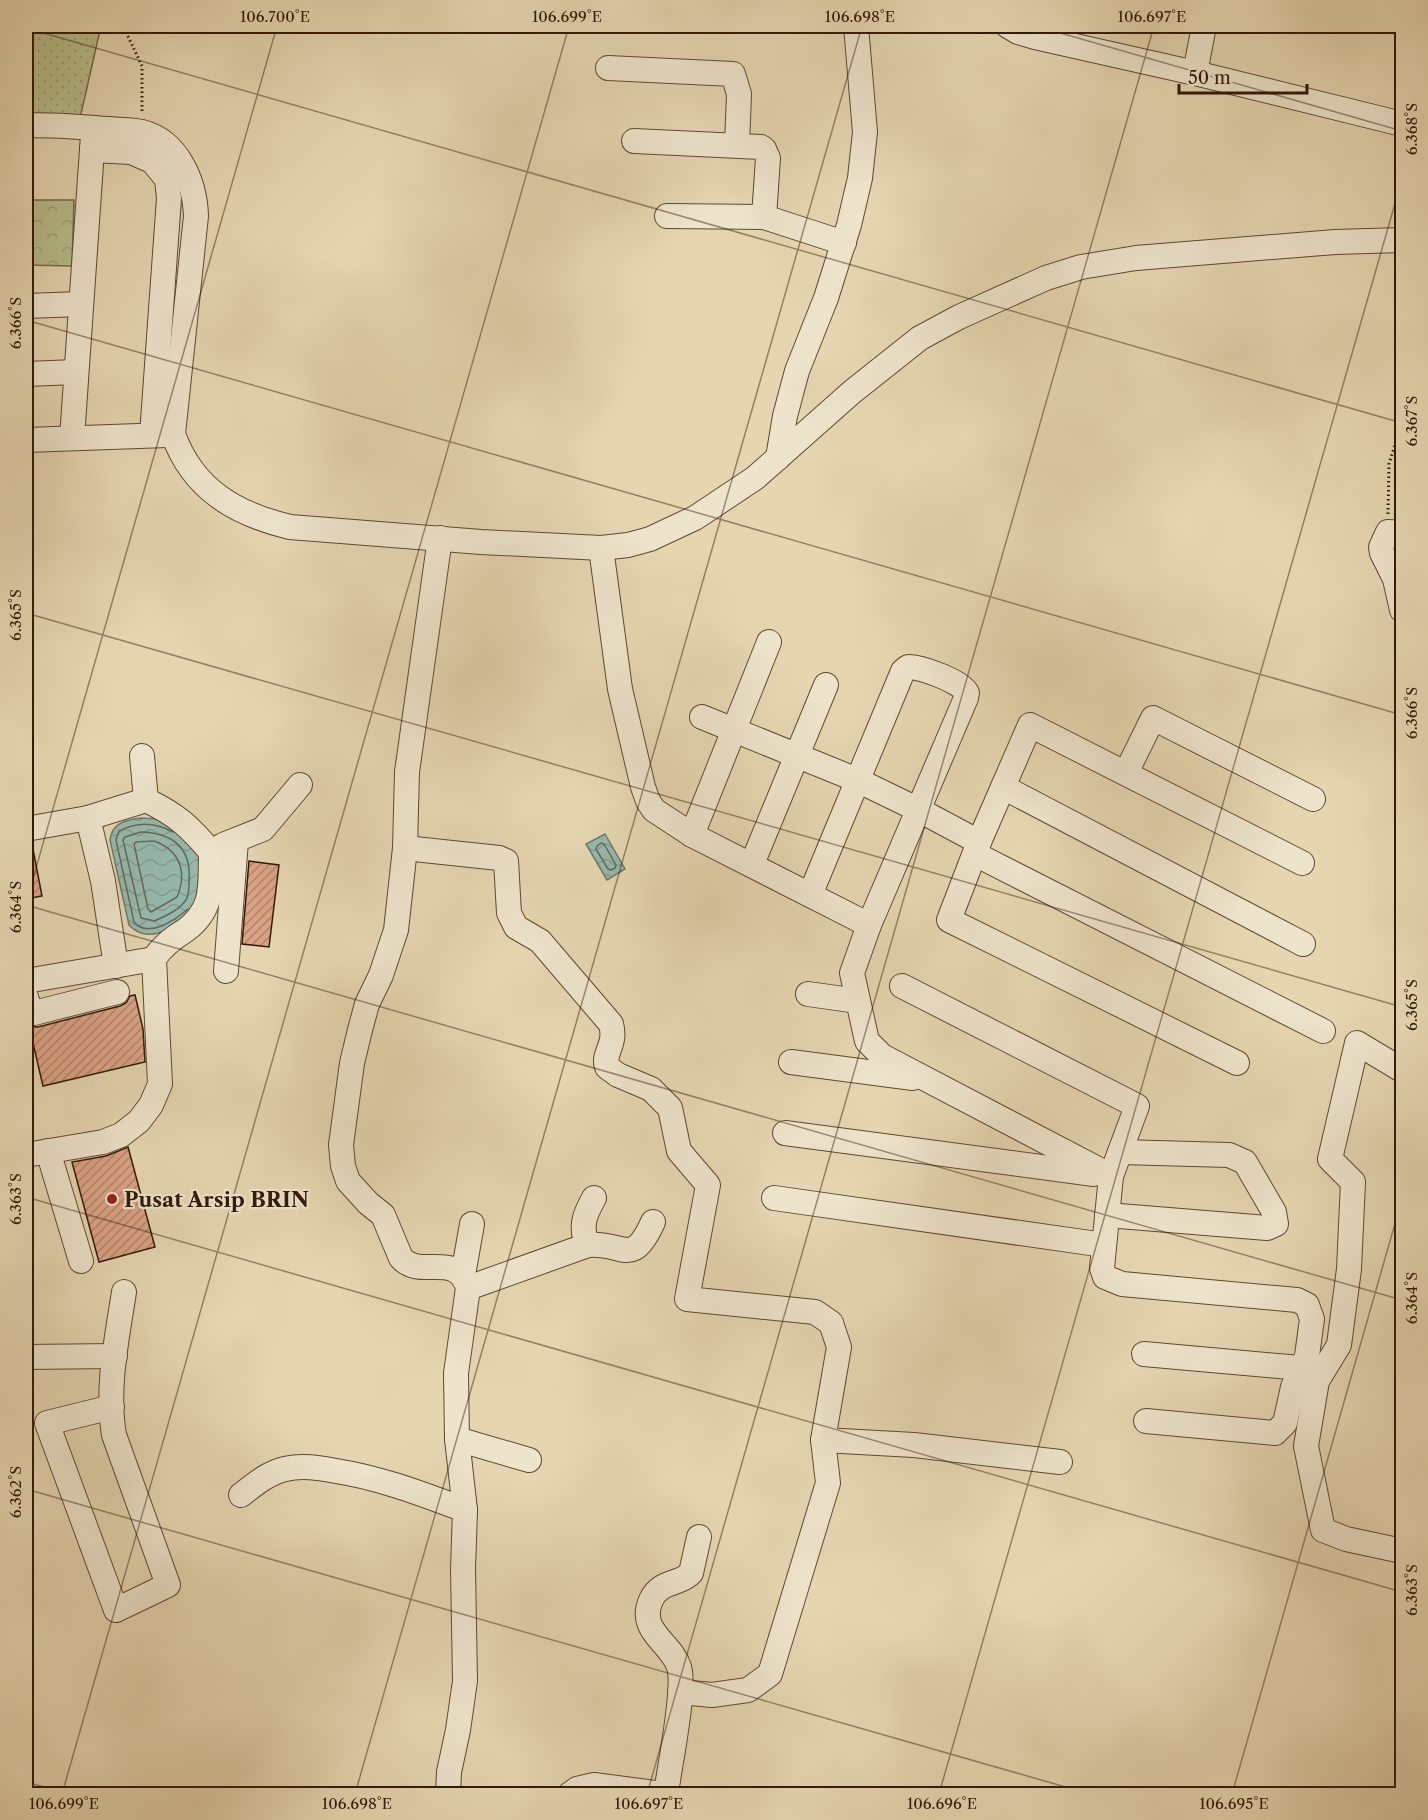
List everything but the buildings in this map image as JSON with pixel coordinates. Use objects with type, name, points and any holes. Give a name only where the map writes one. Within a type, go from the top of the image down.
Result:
[{"type":"street","points":[[778,458],[785,416],[797,371],[826,298],[844,243],[861,178],[865,132],[856,26]]},
{"type":"street","points":[[1008,26],[1035,37],[1195,72],[1402,124]]},
{"type":"street","points":[[1195,72],[1204,26]]},
{"type":"street","points":[[608,68],[733,74],[739,94],[737,145]]},
{"type":"street","points":[[26,125],[92,139],[131,152],[152,161],[167,179],[169,198],[162,435],[204,484],[223,501],[259,519],[290,527],[601,548],[650,539],[695,518],[755,478],[852,392],[920,338],[959,317],[1046,278],[1092,264],[1136,258],[1335,242],[1402,240]]},
{"type":"street","points":[[92,139],[142,132],[161,141],[175,155],[192,184],[196,202],[192,255],[162,435]]},
{"type":"street","points":[[72,438],[92,139]]},
{"type":"street","points":[[634,141],[761,147],[767,153],[768,171],[764,217]]},
{"type":"street","points":[[667,216],[764,217],[844,243]]},
{"type":"street","points":[[26,306],[81,304]]},
{"type":"street","points":[[26,374],[76,372]]},
{"type":"street","points":[[26,440],[162,435]]},
{"type":"street","points":[[1395,532],[1381,547],[1395,579],[1402,610]]},
{"type":"street","points":[[440,538],[408,772],[405,848],[396,930],[392,947],[362,1022],[352,1063],[340,1145],[348,1181],[368,1203],[383,1215],[398,1252],[406,1263],[454,1269],[466,1282]]},
{"type":"street","points":[[601,548],[620,689],[643,787],[654,810],[692,835],[869,925]]},
{"type":"street","points":[[692,835],[770,642]]},
{"type":"street","points":[[810,895],[903,671],[908,667],[919,668],[961,685],[967,693],[966,698],[869,925],[852,973],[867,1041],[882,1056],[1111,1176]]},
{"type":"street","points":[[752,864],[826,685]]},
{"type":"street","points":[[702,717],[857,780],[920,810],[977,848],[1323,1031]]},
{"type":"street","points":[[1126,774],[1153,718],[1313,799]]},
{"type":"street","points":[[1237,1063],[949,920],[1030,725],[1302,863]]},
{"type":"street","points":[[142,756],[146,800]]},
{"type":"street","points":[[211,852],[223,844],[263,829],[300,785]]},
{"type":"street","points":[[1003,787],[1303,944]]},
{"type":"street","points":[[26,829],[88,818],[146,800],[187,824],[211,852],[209,897],[206,909],[196,922],[159,950],[154,959],[160,1084],[151,1105],[139,1121],[121,1135],[103,1142],[37,1153],[81,1261]]},
{"type":"street","points":[[88,818],[103,881],[116,966]]},
{"type":"street","points":[[226,971],[236,841]]},
{"type":"street","points":[[405,848],[499,858],[506,861],[509,914],[512,921],[516,927],[540,942],[611,1024],[613,1039],[606,1058],[607,1067],[618,1075],[651,1089],[670,1108],[679,1151],[708,1185],[687,1299],[815,1312],[831,1323],[838,1347],[823,1440],[828,1483],[770,1674],[748,1690],[712,1695],[680,1692]]},
{"type":"street","points":[[26,981],[154,959]]},
{"type":"street","points":[[902,986],[1137,1106],[1111,1176],[1101,1268],[1105,1277],[1122,1284],[1297,1300],[1306,1305],[1312,1319],[1307,1356],[1293,1387],[1285,1423],[1275,1433],[1146,1421]]},
{"type":"street","points":[[26,997],[30,1010],[34,1013],[117,992]]},
{"type":"street","points":[[808,994],[858,1001]]},
{"type":"street","points":[[1402,1070],[1357,1042],[1330,1159],[1353,1182],[1349,1269],[1340,1345],[1317,1381],[1306,1446],[1323,1530],[1346,1539],[1402,1551]]},
{"type":"street","points":[[790,1062],[929,1080]]},
{"type":"street","points":[[785,1132],[1111,1176]]},
{"type":"street","points":[[1107,1215],[1267,1228],[1276,1224],[1274,1212],[1245,1162],[1229,1155],[1120,1152]]},
{"type":"street","points":[[588,1245],[583,1227],[585,1214],[594,1198]]},
{"type":"street","points":[[774,1198],[1104,1245]]},
{"type":"street","points":[[466,1282],[588,1245],[620,1250],[634,1248],[645,1241],[653,1222]]},
{"type":"street","points":[[448,1794],[449,1772],[465,1681],[463,1569],[465,1510],[457,1440],[456,1373],[472,1224]]},
{"type":"street","points":[[112,1407],[47,1423],[116,1610],[168,1585],[114,1435],[112,1407],[115,1356],[124,1292]]},
{"type":"street","points":[[1144,1354],[1300,1368]]},
{"type":"street","points":[[26,1357],[115,1356]]},
{"type":"street","points":[[457,1440],[529,1460]]},
{"type":"street","points":[[823,1440],[914,1445],[1060,1462]]},
{"type":"street","points":[[242,1495],[272,1474],[285,1469],[312,1467],[377,1479],[465,1510]]},
{"type":"street","points":[[570,1794],[577,1789],[594,1785],[665,1794],[680,1692],[680,1668],[652,1630],[648,1621],[648,1610],[651,1598],[658,1589],[688,1577],[691,1573],[699,1537]]},
{"type":"path","points":[[120,26],[124,28],[142,66],[142,132]]},
{"type":"path","points":[[1395,532],[1389,464],[1402,422]]},
{"type":"green space","points":[[26,26],[101,26],[76,136],[26,131]]},
{"type":"green space","points":[[26,200],[74,200],[72,266],[26,265]]},
{"type":"water","points":[[141,818],[166,822],[201,856],[196,910],[172,927],[155,934],[137,931],[129,925],[110,840],[113,830],[120,823]]},
{"type":"water","points":[[605,834],[625,869],[607,880],[586,844]]},
{"type":"place","name":"Pusat Arsip BRIN","points":[[112,1199]]}]
